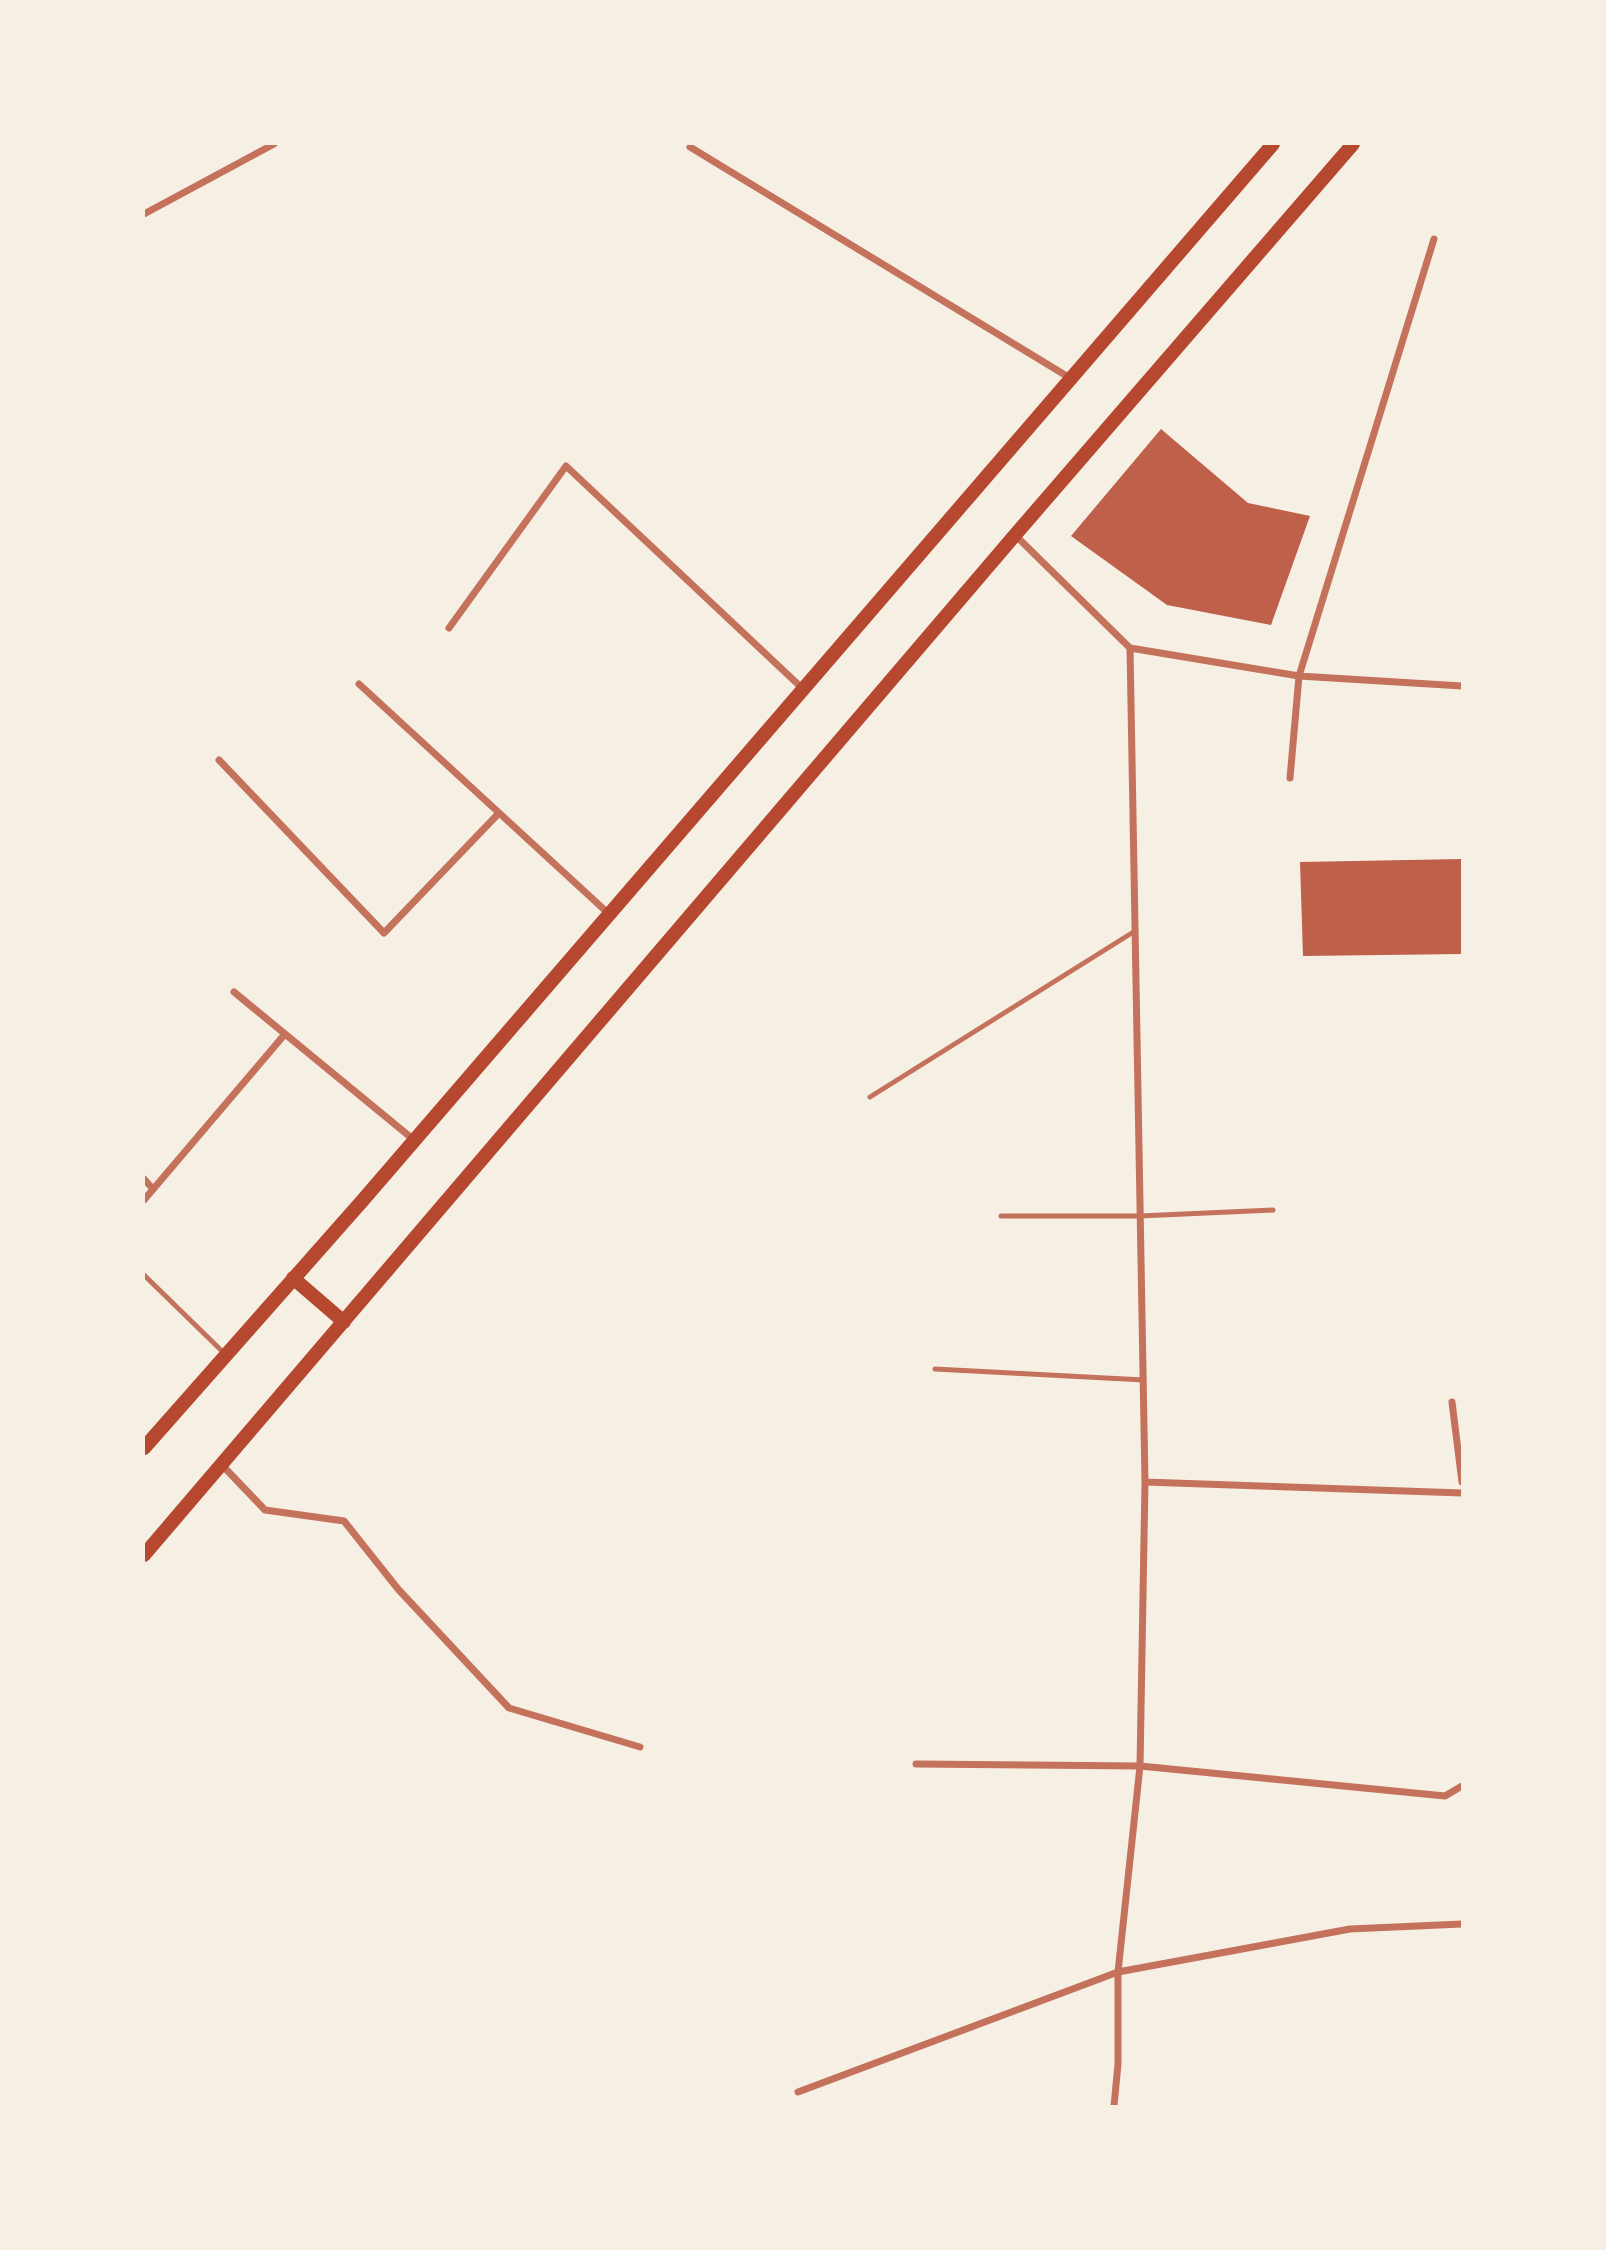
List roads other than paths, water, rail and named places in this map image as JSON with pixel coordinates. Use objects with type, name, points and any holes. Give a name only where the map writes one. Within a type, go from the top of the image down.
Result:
[{"type":"main road","points":[[144,1448],[414,1141],[1273,144]]},
{"type":"main road","points":[[144,1555],[1015,534],[1353,144]]},
{"type":"main road","points":[[293,1278],[344,1322]]},
{"type":"street","points":[[144,215],[274,144]]},
{"type":"street","points":[[690,147],[1071,379]]},
{"type":"street","points":[[1290,778],[1299,676],[1434,239]]},
{"type":"street","points":[[449,628],[566,466],[803,690]]},
{"type":"street","points":[[1015,534],[1130,648],[1299,676],[1462,686]]},
{"type":"street","points":[[1114,2106],[1118,2064],[1118,1972],[1140,1766],[1145,1482],[1130,648]]},
{"type":"street","points":[[359,684],[610,914]]},
{"type":"street","points":[[219,760],[384,933],[499,813]]},
{"type":"street","points":[[234,992],[414,1141]]},
{"type":"street","points":[[144,1200],[285,1034]]},
{"type":"street","points":[[144,1179],[153,1189]]},
{"type":"street","points":[[1452,1402],[1462,1482]]},
{"type":"street","points":[[221,1464],[265,1510],[344,1521],[398,1589],[509,1708],[640,1747]]},
{"type":"street","points":[[1145,1482],[1462,1493]]},
{"type":"street","points":[[916,1764],[1140,1766],[1445,1796],[1462,1786]]},
{"type":"street","points":[[798,2092],[1118,1972],[1350,1929],[1462,1924]]},
{"type":"lane","points":[[870,1097],[1135,930]]},
{"type":"lane","points":[[1000,1216],[1140,1216],[1273,1210]]},
{"type":"lane","points":[[144,1275],[226,1355]]},
{"type":"lane","points":[[935,1368],[1143,1380]]}]
